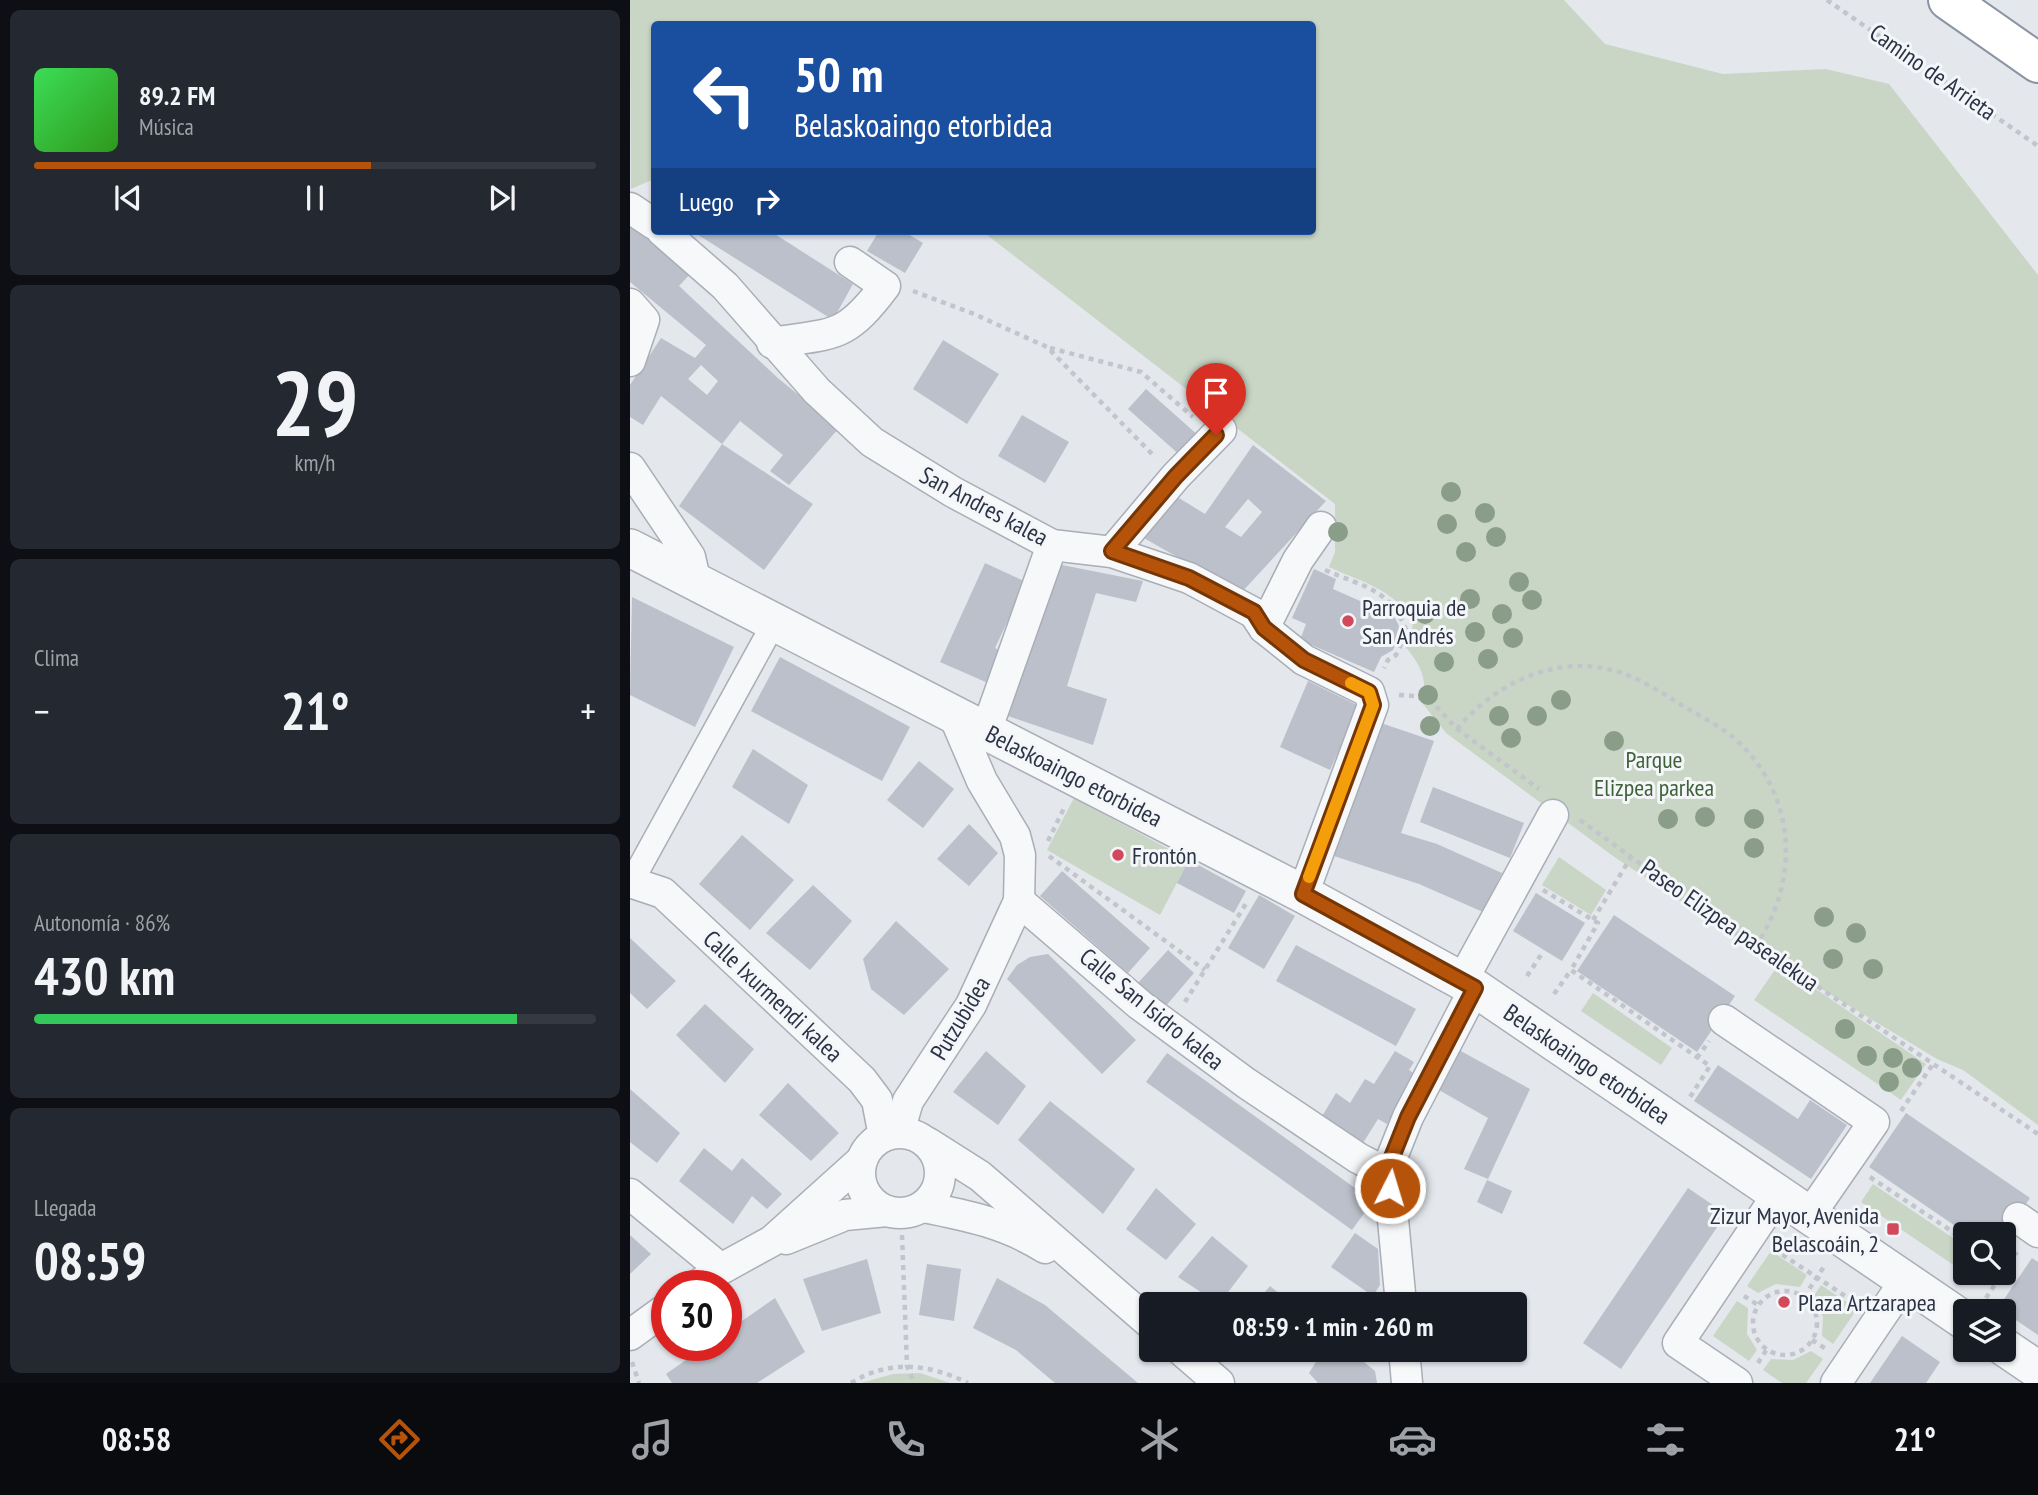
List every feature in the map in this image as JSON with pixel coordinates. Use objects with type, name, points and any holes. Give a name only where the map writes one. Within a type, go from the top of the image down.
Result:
[{"type":"highway","points":[[1948,0],[2038,63]]},
{"type":"street","name":"San Andres kalea","points":[[669,235],[725,286],[772,343],[817,391],[872,442],[953,492],[1052,545],[1112,551],[1189,578],[1254,612],[1264,628],[1304,660],[1376,681]]},
{"type":"street","points":[[772,343],[838,332],[855,322],[885,286],[850,262]]},
{"type":"street","points":[[630,304],[644,320],[630,361]]},
{"type":"street","points":[[1112,551],[1176,476],[1219,433]]},
{"type":"street","points":[[630,468],[690,557],[695,579]]},
{"type":"street","points":[[1264,628],[1298,560],[1321,527]]},
{"type":"street","points":[[989,793],[1002,755],[1000,738],[1052,545]]},
{"type":"street","name":"Belaskoaingo etorbidea","points":[[630,548],[952,711],[1303,894],[1469,985],[1905,1281],[1953,1304]]},
{"type":"street","name":"Calle Ixurmendi kalea","points":[[775,621],[631,882],[663,893],[867,1084],[891,1134]]},
{"type":"street","points":[[1303,894],[1373,705],[1376,681]]},
{"type":"street","points":[[952,711],[989,793],[1018,845],[1019,901]]},
{"type":"street","points":[[1400,1292],[1388,1167],[1469,985],[1557,808]]},
{"type":"street","name":"Putzubidea","points":[[891,1134],[908,1101],[971,1005],[1019,901]]},
{"type":"street","name":"Calle San Isidro kalea","points":[[1019,901],[1140,1005],[1236,1077],[1358,1158],[1375,1167],[1388,1167]]},
{"type":"street","points":[[1724,1020],[1874,1122],[1810,1216]]},
{"type":"street","points":[[904,1215],[867,1196],[859,1172],[867,1150],[891,1134],[919,1137],[980,1176],[1139,1314]]},
{"type":"street","points":[[904,1215],[932,1199],[941,1176],[935,1153],[928,1143]]},
{"type":"street","points":[[723,1270],[772,1241],[862,1160]]},
{"type":"street","points":[[630,1194],[701,1270]]},
{"type":"street","points":[[1745,1376],[1678,1343],[1778,1195]]},
{"type":"street","points":[[772,1241],[794,1237],[845,1215],[974,1217],[1023,1234],[1094,1276]]},
{"type":"street","points":[[1836,1383],[1905,1281]]},
{"type":"street","points":[[631,1348],[651,1326]]},
{"type":"street","points":[[2016,1355],[2038,1370]]},
{"type":"street","points":[[1195,1362],[1219,1383]]},
{"type":"street","points":[[1406,1362],[1407,1383]]},
{"type":"path","name":"Camino de Arrieta","points":[[1827,0],[2038,146]]},
{"type":"path","points":[[885,286],[916,292],[1047,347],[1141,372],[1219,433]]},
{"type":"path","points":[[1047,347],[1156,458]]},
{"type":"path","points":[[1298,560],[1388,598],[1399,612],[1407,632],[1396,655],[1388,660],[1376,681]]},
{"type":"path","points":[[1457,729],[1474,709],[1515,680],[1540,671],[1575,666],[1607,669],[1631,676],[1732,737],[1758,763],[1770,785],[1785,828],[1787,858],[1783,891],[1757,944]]},
{"type":"path","name":"Paseo Elizpea pasealekua","points":[[1415,695],[1433,703],[1457,729],[1557,808],[2038,1134]]},
{"type":"path","points":[[1065,806],[1042,851],[1205,970]]},
{"type":"path","points":[[1593,920],[1631,857]]},
{"type":"path","points":[[1536,886],[1598,923],[1555,994]]},
{"type":"path","points":[[1180,1010],[1247,902]]},
{"type":"path","points":[[1527,976],[1543,952]]},
{"type":"path","points":[[1570,970],[1710,1066],[1684,1106]]},
{"type":"path","points":[[1698,1058],[1704,1048]]},
{"type":"path","points":[[1896,1118],[1934,1064]]},
{"type":"path","points":[[1864,1186],[1870,1177],[1953,1232]]},
{"type":"path","points":[[904,1215],[906,1366],[914,1383]]},
{"type":"path","points":[[1770,1246],[1861,1307]]},
{"type":"path","points":[[1804,1297],[1828,1261]]},
{"type":"path","points":[[1779,1291],[1797,1293],[1804,1297],[1817,1317],[1812,1340],[1802,1350],[1788,1355],[1767,1349],[1754,1329],[1758,1305],[1779,1291]]},
{"type":"path","points":[[1739,1293],[1758,1305]]},
{"type":"path","points":[[1812,1340],[1831,1352]]},
{"type":"path","points":[[631,1348],[639,1383]]},
{"type":"path","points":[[1745,1376],[1767,1349]]},
{"type":"path","points":[[851,1383],[885,1367],[906,1366],[948,1373],[968,1383]]},
{"type":"green space","name":"Parque Elizpea parkea","points":[[630,0],[1564,0],[1605,44],[1723,74],[1826,69],[1889,84],[2038,275],[2038,1125],[1963,1070],[1937,1059],[1724,930],[1613,856],[1446,733],[1423,704],[1424,686],[1421,672],[1404,645],[1413,626],[1407,614],[1399,604],[1379,589],[1329,567],[1335,552],[1335,504],[987,235],[1316,235],[1316,21],[651,21],[651,180],[631,189]]},
{"type":"green space","name":"Frontón","points":[[1074,798],[1189,860],[1160,915],[1047,850]]},
{"type":"green space","points":[[1559,857],[1606,890],[1591,915],[1542,885]]},
{"type":"green space","points":[[1779,964],[1926,1064],[1901,1100],[1754,1000]]},
{"type":"green space","points":[[1593,993],[1672,1048],[1661,1065],[1581,1011]]},
{"type":"green space","points":[[1873,1184],[1953,1238],[1953,1265],[1861,1202]]},
{"type":"green space","points":[[1771,1251],[1807,1275],[1800,1287],[1776,1284],[1758,1293],[1747,1286]]},
{"type":"green space","points":[[1821,1285],[1857,1309],[1833,1344],[1822,1336],[1823,1317],[1814,1296]]},
{"type":"green space","points":[[1737,1301],[1748,1308],[1747,1334],[1757,1350],[1749,1361],[1713,1336]]},
{"type":"green space","points":[[1811,1351],[1823,1359],[1806,1383],[1782,1383],[1763,1370],[1771,1359],[1793,1360]]},
{"type":"green space","points":[[920,1373],[950,1383],[861,1383],[893,1374]]},
{"type":"building","points":[[630,221],[692,272],[679,286],[779,379],[839,428],[789,485],[770,471],[783,455],[740,421],[722,444],[661,396],[643,425],[630,417],[630,385],[661,338],[695,358],[706,345],[630,282]],"holes":[[[701,365],[718,381],[707,395],[688,379]]]},
{"type":"building","points":[[698,235],[776,235],[853,284],[833,320]]},
{"type":"building","points":[[877,235],[910,235],[923,243],[905,273],[867,251]]},
{"type":"building","points":[[943,340],[999,374],[967,424],[913,389]]},
{"type":"building","points":[[1146,389],[1200,437],[1182,457],[1128,409]]},
{"type":"building","points":[[1022,415],[1069,442],[1045,483],[998,456]]},
{"type":"building","points":[[722,444],[813,504],[764,570],[679,506]]},
{"type":"building","points":[[1253,445],[1326,501],[1241,593],[1142,537],[1174,495],[1205,514]],"holes":[[[1248,499],[1262,512],[1241,537],[1225,527]]]},
{"type":"building","points":[[985,563],[1026,582],[995,648],[1002,652],[988,683],[940,662]]},
{"type":"building","points":[[1057,564],[1143,581],[1136,602],[1096,593],[1067,686],[1107,699],[1093,745],[1008,716]]},
{"type":"building","name":"Parroquia de San Andrés","points":[[1314,569],[1336,579],[1333,589],[1394,616],[1402,632],[1393,650],[1381,657],[1374,672],[1300,640],[1306,624],[1292,618]]},
{"type":"building","points":[[632,597],[734,647],[695,727],[630,695]]},
{"type":"building","points":[[780,657],[910,727],[882,781],[751,711]]},
{"type":"building","points":[[1308,681],[1359,706],[1330,770],[1280,747]]},
{"type":"building","points":[[1381,723],[1434,741],[1401,833],[1437,844],[1502,873],[1483,912],[1419,884],[1334,856]]},
{"type":"building","points":[[753,749],[808,785],[789,824],[732,787]]},
{"type":"building","points":[[919,761],[954,789],[923,828],[887,800]]},
{"type":"building","points":[[1433,787],[1524,823],[1510,858],[1420,822]]},
{"type":"building","points":[[969,824],[998,853],[969,886],[937,859]]},
{"type":"building","points":[[742,835],[794,880],[750,930],[699,884]]},
{"type":"building","points":[[1189,860],[1246,891],[1234,913],[1177,883]]},
{"type":"building","points":[[1062,871],[1150,948],[1128,973],[1040,896]]},
{"type":"building","points":[[813,885],[852,921],[810,970],[766,933]]},
{"type":"building","points":[[1536,893],[1585,923],[1562,961],[1513,931]]},
{"type":"building","points":[[1259,895],[1295,916],[1264,969],[1228,948]]},
{"type":"building","points":[[1614,915],[1735,996],[1697,1052],[1577,971]]},
{"type":"building","points":[[896,921],[949,969],[904,1015],[871,989],[863,959]]},
{"type":"building","points":[[630,938],[676,981],[647,1009],[630,993]]},
{"type":"building","points":[[1296,945],[1416,1009],[1396,1046],[1276,981]]},
{"type":"building","points":[[1168,950],[1194,973],[1165,1007],[1138,983]]},
{"type":"building","points":[[1048,954],[1136,1040],[1102,1074],[1007,979],[1017,965],[1030,957]]},
{"type":"building","points":[[705,1004],[754,1049],[725,1083],[676,1035]]},
{"type":"building","points":[[1459,1050],[1530,1089],[1488,1179],[1464,1169],[1488,1118],[1439,1090]]},
{"type":"building","points":[[986,1051],[1026,1086],[998,1125],[953,1092]]},
{"type":"building","points":[[1395,1051],[1414,1062],[1409,1070],[1416,1075],[1387,1124],[1378,1119],[1363,1143],[1321,1118],[1336,1093],[1350,1103],[1365,1079],[1374,1084]]},
{"type":"building","points":[[1167,1053],[1373,1201],[1352,1230],[1146,1082]]},
{"type":"building","points":[[1718,1065],[1798,1119],[1810,1100],[1847,1125],[1811,1179],[1694,1101]]},
{"type":"building","points":[[788,1083],[839,1133],[811,1161],[759,1115]]},
{"type":"building","points":[[630,1089],[680,1133],[657,1163],[630,1142]]},
{"type":"building","points":[[1050,1101],[1135,1169],[1103,1214],[1018,1140]]},
{"type":"building","points":[[1906,1113],[2030,1198],[2013,1222],[1953,1222],[1953,1224],[1869,1167]]},
{"type":"building","points":[[704,1148],[732,1171],[742,1158],[782,1194],[767,1209],[752,1196],[733,1224],[679,1181]]},
{"type":"building","points":[[1487,1180],[1512,1191],[1502,1214],[1477,1202]]},
{"type":"building","points":[[1156,1188],[1196,1224],[1166,1260],[1126,1229]]},
{"type":"building","points":[[1688,1188],[1726,1214],[1621,1369],[1583,1343]]},
{"type":"building","points":[[1355,1233],[1378,1249],[1380,1285],[1376,1292],[1367,1292],[1331,1267]]},
{"type":"building","points":[[630,1235],[651,1254],[630,1274]]},
{"type":"building","points":[[1212,1236],[1248,1266],[1228,1292],[1201,1292],[1178,1277]]},
{"type":"building","points":[[2032,1258],[2038,1262],[2038,1335],[2016,1320],[2016,1299],[2004,1299]]},
{"type":"building","points":[[867,1259],[881,1313],[822,1331],[803,1279]]},
{"type":"building","points":[[927,1264],[961,1269],[954,1321],[919,1315]]},
{"type":"building","points":[[997,1278],[1045,1305],[1138,1383],[1055,1383],[1016,1350],[973,1328]]},
{"type":"building","points":[[1270,1286],[1277,1292],[1265,1292]]},
{"type":"building","points":[[775,1298],[805,1352],[757,1383],[672,1383],[666,1374],[685,1361],[742,1361],[742,1321]]},
{"type":"building","points":[[1902,1336],[1940,1362],[1926,1383],[1870,1383]]},
{"type":"building","points":[[1316,1362],[1364,1362],[1375,1371],[1377,1383],[1318,1383],[1309,1373]]},
{"type":"slow traffic","points":[[1309,877],[1373,705],[1369,692],[1351,683]]},
{"type":"place","name":"Parroquia de San Andrés","points":[[1348,621]]},
{"type":"place","name":"Frontón","points":[[1118,855]]},
{"type":"place","name":"Zizur Mayor, Avenida Belascoáin, 2","points":[[1893,1229]]},
{"type":"place","name":"Plaza Artzarapea","points":[[1784,1302]]},
{"type":"route","points":[[1216,435],[1176,476],[1112,551],[1189,578],[1254,612],[1264,628],[1304,660],[1369,692],[1373,705],[1303,894],[1475,988],[1408,1117],[1388,1167],[1390,1188]]}]
